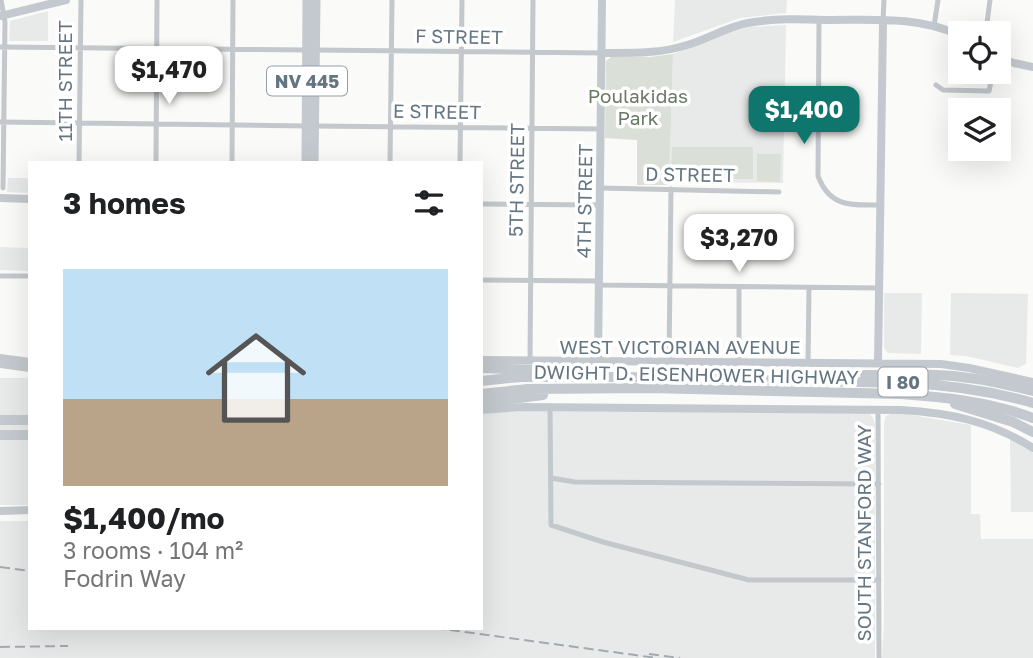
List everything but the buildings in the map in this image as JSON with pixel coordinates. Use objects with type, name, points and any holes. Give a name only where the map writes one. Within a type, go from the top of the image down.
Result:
[{"type":"highway","points":[[483,368],[596,373],[622,377]]},
{"type":"highway","points":[[771,379],[798,376],[944,375],[981,379],[1033,391]]},
{"type":"highway","name":"DWIGHT D. EISENHOWER HIGHWAY","points":[[483,381],[521,377],[622,377],[931,384],[983,391],[1033,403]]},
{"type":"highway","points":[[483,403],[538,396],[626,396],[650,388]]},
{"type":"highway","name":"DWIGHT D. EISENHOWER HIGHWAY","points":[[483,394],[528,389],[650,388],[932,396],[974,402],[1033,418]]},
{"type":"highway","points":[[932,396],[1013,422],[1033,432]]},
{"type":"highway","points":[[0,420],[28,421]]},
{"type":"highway","points":[[0,435],[28,435]]},
{"type":"main road","name":"NV 445","points":[[307,0],[311,50]]},
{"type":"main road","name":"NV 445","points":[[306,161],[316,0]]},
{"type":"main road","name":"NV 445","points":[[310,126],[314,161]]},
{"type":"street","points":[[1,0],[3,188]]},
{"type":"street","points":[[2,16],[66,0]]},
{"type":"street","name":"11TH STREET","points":[[79,161],[80,0]]},
{"type":"street","points":[[156,161],[157,0]]},
{"type":"street","points":[[232,161],[233,0]]},
{"type":"street","points":[[390,161],[392,0]]},
{"type":"street","points":[[460,161],[462,0]]},
{"type":"street","name":"5TH STREET","points":[[530,360],[533,0]]},
{"type":"street","name":"4TH STREET","points":[[598,361],[602,0]]},
{"type":"street","points":[[878,363],[884,0]]},
{"type":"street","points":[[934,26],[938,0]]},
{"type":"street","points":[[987,21],[990,0]]},
{"type":"street","points":[[601,53],[670,50],[735,26],[785,19],[883,20],[934,26],[948,31]]},
{"type":"street","points":[[819,20],[818,176],[827,192],[842,203],[881,205]]},
{"type":"street","name":"F STREET","points":[[2,47],[601,53]]},
{"type":"street","points":[[1011,63],[1033,67]]},
{"type":"street","points":[[936,85],[943,90],[989,91],[990,84]]},
{"type":"street","name":"E STREET","points":[[2,122],[601,129]]},
{"type":"street","name":"D STREET","points":[[600,188],[779,192]]},
{"type":"street","points":[[669,362],[671,189]]},
{"type":"street","points":[[0,198],[28,199]]},
{"type":"street","points":[[483,204],[600,205]]},
{"type":"street","points":[[0,276],[28,276]]},
{"type":"street","points":[[483,280],[670,286],[879,288]]},
{"type":"street","points":[[739,287],[739,363]]},
{"type":"street","points":[[808,362],[809,288]]},
{"type":"street","points":[[0,358],[28,362]]},
{"type":"street","name":"WEST VICTORIAN AVENUE","points":[[483,359],[950,364],[1033,382]]},
{"type":"street","points":[[0,363],[28,368]]},
{"type":"street","points":[[483,410],[506,407],[878,409],[934,413],[977,421],[1001,429],[1033,447]]},
{"type":"street","points":[[550,407],[551,525],[603,542],[749,580],[879,580]]},
{"type":"street","name":"SOUTH STANFORD WAY","points":[[878,409],[879,658]]},
{"type":"street","points":[[551,478],[595,482],[879,484]]},
{"type":"street","points":[[0,511],[28,510]]},
{"type":"shaded area","points":[[675,0],[787,0],[786,13],[740,18],[673,42]]},
{"type":"shaded area","points":[[48,11],[48,41],[9,41],[10,21]]},
{"type":"shaded area","points":[[786,25],[783,183],[675,182],[669,185],[673,54],[750,27]]},
{"type":"shaded area","points":[[8,178],[28,178],[28,193],[7,192]]},
{"type":"shaded area","points":[[0,247],[28,248],[28,271],[0,270]]},
{"type":"shaded area","points":[[884,293],[922,293],[921,354],[888,353],[884,348]]},
{"type":"shaded area","points":[[951,293],[1028,294],[1026,364],[1018,368],[950,355]]},
{"type":"shaded area","points":[[0,378],[28,378],[28,505],[0,505]]},
{"type":"shaded area","points":[[526,411],[869,413],[875,424],[875,658],[0,658],[0,521],[28,521],[28,630],[483,630],[483,414]]},
{"type":"shaded area","points":[[899,413],[971,425],[971,514],[980,514],[981,539],[1033,539],[1033,658],[882,658],[884,422],[886,416]]},
{"type":"shaded area","points":[[1010,439],[1033,453],[1033,512],[1011,512]]},
{"type":"green space","name":"Poulakidas Park","points":[[673,54],[669,185],[637,185],[637,140],[605,138],[606,61],[611,57]]},
{"type":"green space","points":[[672,147],[753,147],[753,179],[671,179]]},
{"type":"green space","points":[[757,154],[781,154],[780,182],[757,181]]},
{"type":"railway","points":[[0,567],[28,571]]},
{"type":"railway","points":[[450,630],[657,658]]},
{"type":"railway","points":[[0,647],[68,646]]},
{"type":"railway","points":[[649,654],[680,658]]}]
